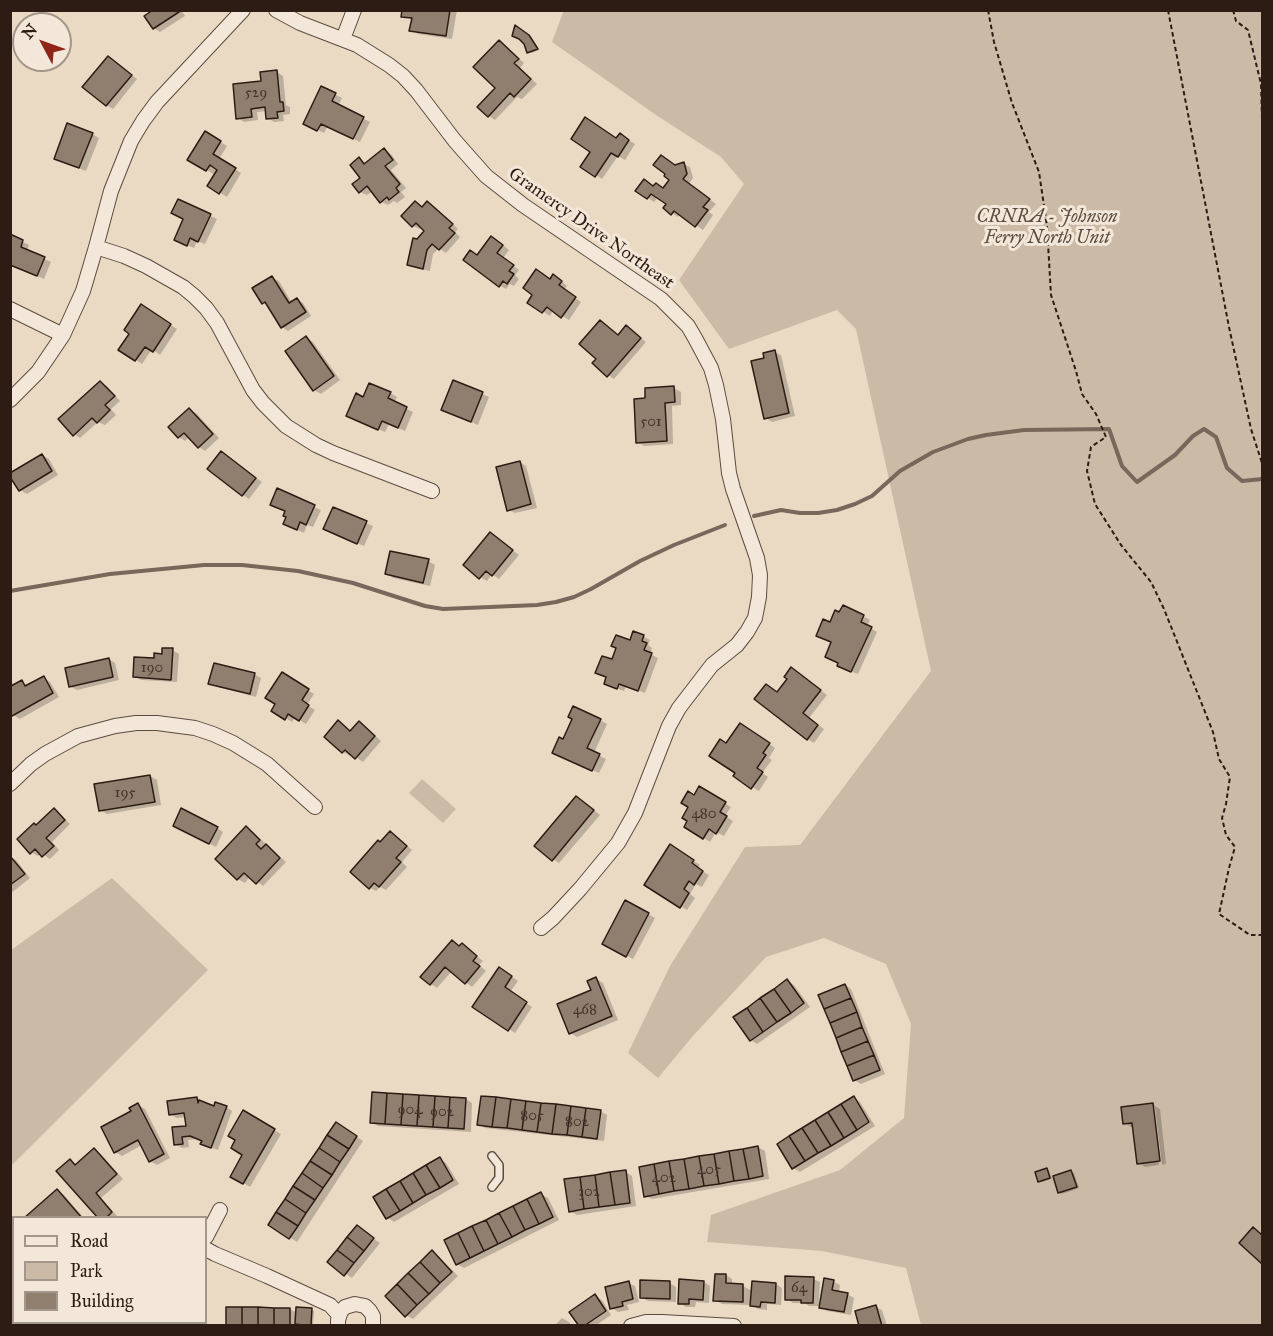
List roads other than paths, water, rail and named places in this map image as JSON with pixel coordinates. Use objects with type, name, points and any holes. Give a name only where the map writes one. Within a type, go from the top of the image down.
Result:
[{"type":"street","points":[[10,400],[38,372],[63,336],[82,291],[111,190],[131,141],[157,102],[243,10]]},
{"type":"street","name":"Gramercy Drive Northeast","points":[[276,10],[294,20],[357,45],[402,76],[486,176],[523,205],[661,299],[688,326],[711,368],[716,385],[723,419],[729,473],[757,558],[760,576],[755,618],[737,645],[712,665],[679,708],[669,726],[635,813],[618,843],[580,889],[542,928]]},
{"type":"street","points":[[343,39],[354,10]]},
{"type":"street","points":[[96,247],[146,266],[183,287],[206,308],[217,323],[252,390],[286,426],[333,453],[432,490]]},
{"type":"street","points":[[10,309],[63,336]]},
{"type":"street","points":[[10,784],[31,764],[78,736],[115,726],[157,723],[195,728],[232,743],[267,764],[315,807]]},
{"type":"street","points":[[207,1235],[220,1210]]},
{"type":"street","points":[[207,1250],[330,1305],[338,1320]]},
{"type":"street","points":[[338,1320],[345,1307],[360,1304],[373,1316],[373,1326]]},
{"type":"street","points":[[631,1326],[646,1322],[662,1322],[734,1326]]},
{"type":"lane","points":[[492,1156],[498,1165],[499,1178],[492,1187]]},
{"type":"waterway","points":[[754,516],[781,510],[800,513],[837,510],[872,496],[900,471],[933,452],[968,439],[1024,430],[1109,429],[1122,466],[1137,482],[1175,455],[1193,436],[1204,429],[1216,437],[1227,468],[1242,481],[1262,479]]},
{"type":"waterway","points":[[10,591],[110,574],[204,565],[242,565],[298,571],[353,583],[425,606],[443,609],[537,605],[574,597],[640,561],[725,525]]},
{"type":"park label","name":"CRNRA - Johnson Ferry North Unit","points":[[1047,228]]}]
